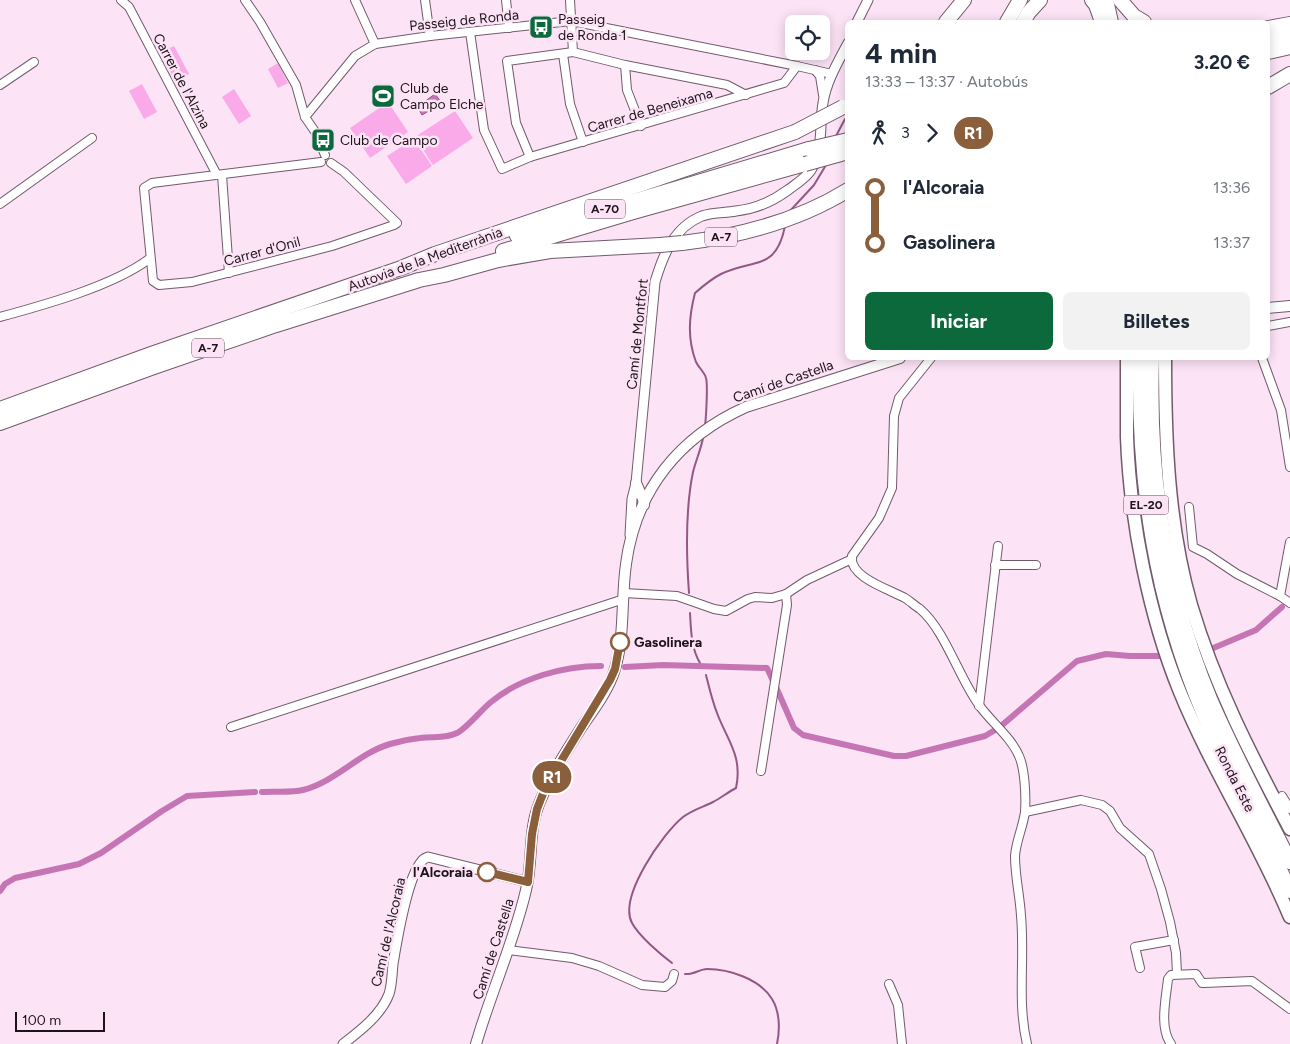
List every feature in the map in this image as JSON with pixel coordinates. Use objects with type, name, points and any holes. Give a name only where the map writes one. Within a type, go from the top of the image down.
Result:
[{"type":"highway","points":[[948,20],[964,0]]},
{"type":"highway","points":[[1008,20],[1020,0]]},
{"type":"highway","points":[[1024,20],[1040,0]]},
{"type":"highway","points":[[1092,0],[1096,5],[1101,20]]},
{"type":"highway","points":[[1101,0],[1106,20]]},
{"type":"highway","points":[[1106,0],[1111,20]]},
{"type":"highway","points":[[1120,0],[1134,16],[1141,20]]},
{"type":"highway","points":[[1270,28],[1290,24]]},
{"type":"highway","points":[[1270,41],[1290,36]]},
{"type":"highway","points":[[1270,52],[1290,47]]},
{"type":"highway","points":[[1270,75],[1290,64]]},
{"type":"highway","points":[[1270,86],[1290,74]]},
{"type":"highway","name":"Autovia de la Mediterrània","points":[[0,409],[444,251],[795,132],[845,106]]},
{"type":"highway","name":"A-70","points":[[400,268],[440,259],[845,141]]},
{"type":"highway","name":"A-70","points":[[419,280],[442,270],[623,214],[845,153]]},
{"type":"highway","name":"Autovia de la Mediterrània","points":[[0,424],[154,367],[267,328],[419,280],[498,260],[550,250],[660,245],[714,239],[791,218],[845,192]]},
{"type":"highway","points":[[1127,360],[1128,438],[1133,500],[1143,565],[1185,647],[1190,663],[1197,732],[1290,917]]},
{"type":"highway","name":"EL-20","points":[[1140,360],[1140,435],[1146,503],[1161,583],[1190,663]]},
{"type":"highway","name":"EL-20","points":[[1152,360],[1151,430],[1159,511],[1185,647]]},
{"type":"highway","points":[[1165,360],[1166,441],[1169,489],[1177,539],[1191,603],[1185,647]]},
{"type":"highway","points":[[1190,663],[1234,721],[1290,829]]},
{"type":"highway","name":"Ronda Este","points":[[1190,663],[1290,862]]},
{"type":"highway","name":"Ronda Este","points":[[1190,663],[1212,733],[1290,891]]},
{"type":"main road","points":[[1270,308],[1290,306]]},
{"type":"main road","name":"Camí de Castella","points":[[476,1044],[521,912],[528,882],[532,834],[537,809],[546,786],[597,703],[615,669],[620,642],[624,592],[630,574],[633,539],[644,503],[652,488],[671,460],[716,422],[746,407],[894,360]]},
{"type":"main road","name":"Camí de Castella","points":[[633,539],[665,476],[684,448]]},
{"type":"main road","points":[[644,503],[665,476]]},
{"type":"main road","points":[[636,483],[644,503]]},
{"type":"main road","points":[[632,499],[644,503]]},
{"type":"street","name":"Carrer de l'Alzina","points":[[121,0],[129,7],[220,175],[229,273]]},
{"type":"street","points":[[0,317],[89,289],[138,268],[149,260],[144,188],[152,183],[220,175],[323,158],[316,133],[306,117],[296,85],[260,22],[245,0]]},
{"type":"street","points":[[355,0],[375,44]]},
{"type":"street","points":[[425,0],[430,36]]},
{"type":"street","points":[[506,0],[509,28]]},
{"type":"street","points":[[570,0],[573,52]]},
{"type":"street","points":[[859,20],[868,0]]},
{"type":"street","name":"Passeig de Ronda","points":[[306,117],[354,56],[375,44],[571,20],[832,74]]},
{"type":"street","name":"Carrer de Beneixama","points":[[470,32],[484,130],[502,169],[530,157],[784,83],[797,66]]},
{"type":"street","name":"Camí de Montfort","points":[[633,539],[632,499],[636,483],[655,282],[665,252],[685,226],[702,216],[752,208],[773,199],[811,170],[818,157],[823,102],[832,74],[845,49]]},
{"type":"street","points":[[530,157],[516,123],[507,61],[573,52],[625,65],[727,85],[746,95]]},
{"type":"street","points":[[563,54],[570,104],[583,142]]},
{"type":"street","points":[[0,85],[34,62]]},
{"type":"street","points":[[625,65],[627,90],[640,126]]},
{"type":"street","points":[[815,70],[820,76],[823,102]]},
{"type":"street","points":[[0,204],[92,138]]},
{"type":"street","name":"Carrer d'Onil","points":[[149,260],[153,281],[159,285],[192,282],[332,246],[394,226],[397,223],[344,172],[331,163],[326,165],[323,158]]},
{"type":"street","points":[[1270,326],[1290,322]]},
{"type":"street","points":[[232,727],[624,592],[678,596],[714,609],[726,611],[755,597],[772,598],[786,594],[806,580],[852,559],[879,518],[892,488],[894,416],[899,398],[928,360]]},
{"type":"street","points":[[1263,360],[1281,410],[1290,467]]},
{"type":"street","points":[[636,483],[640,486],[652,488]]},
{"type":"street","points":[[1189,507],[1193,547],[1290,603]]},
{"type":"street","points":[[1280,596],[1290,542]]},
{"type":"street","points":[[979,706],[998,546]]},
{"type":"street","points":[[852,559],[851,562],[855,569],[874,583],[906,598],[922,611],[945,643],[968,690],[979,706],[1012,744],[1019,756],[1025,795],[1025,812],[1016,852],[1015,869],[1022,916],[1022,1009],[1027,1044]]},
{"type":"street","points":[[996,565],[1036,565]]},
{"type":"street","points":[[761,771],[786,615],[786,594]]},
{"type":"street","points":[[1282,796],[1290,809]]},
{"type":"street","points":[[1025,812],[1081,800],[1102,805],[1110,810],[1120,828],[1149,854],[1163,896],[1174,940],[1177,974]]},
{"type":"street","name":"Camí de l'Alcoraia","points":[[343,1044],[359,1032],[380,1010],[389,993],[409,891],[422,860],[428,857],[528,882]]},
{"type":"street","points":[[1140,968],[1135,947],[1174,940]]},
{"type":"street","points":[[508,950],[572,958],[599,966],[642,985],[665,987],[672,981],[674,974]]},
{"type":"street","points":[[1171,1044],[1166,1038],[1165,1032],[1168,979],[1170,975],[1196,974],[1202,983],[1252,981],[1290,1009]]},
{"type":"street","points":[[889,984],[898,1005],[902,1044]]},
{"type":"shaded area","points":[[174,46],[189,74],[175,81],[161,52]]},
{"type":"shaded area","points":[[278,63],[288,83],[278,88],[268,69]]},
{"type":"shaded area","points":[[142,84],[157,112],[144,119],[129,91]]},
{"type":"shaded area","points":[[234,89],[251,116],[239,124],[222,97]]},
{"type":"shaded area","points":[[435,94],[442,103],[422,115],[417,107]]},
{"type":"shaded area","points":[[388,102],[408,132],[370,158],[350,128]]},
{"type":"shaded area","points":[[455,111],[473,138],[433,165],[415,137]]},
{"type":"shaded area","points":[[414,139],[432,166],[406,184],[387,156]]},
{"type":"waterway","points":[[836,136],[845,119]]},
{"type":"waterway","points":[[789,212],[814,185],[826,165]]},
{"type":"waterway","points":[[705,426],[707,382],[696,362],[690,336],[691,310],[695,293],[710,280],[721,274],[769,257],[776,251],[785,226]]},
{"type":"waterway","points":[[689,593],[687,517],[693,472],[703,438]]},
{"type":"waterway","points":[[1211,649],[1256,630],[1282,607]]},
{"type":"waterway","points":[[690,613],[693,645],[700,663]]},
{"type":"waterway","points":[[1001,726],[1077,661],[1106,654],[1162,656]]},
{"type":"waterway","points":[[625,667],[663,665],[767,668],[774,683]]},
{"type":"waterway","points":[[262,792],[298,791],[315,786],[379,748],[405,740],[448,736],[457,733],[491,702],[515,686],[529,680],[572,668],[601,666]]},
{"type":"waterway","points":[[672,963],[640,933],[632,923],[629,912],[631,898],[645,866],[674,825],[694,810],[713,802],[736,788],[738,777],[736,757],[715,708],[706,675]]},
{"type":"waterway","points":[[776,687],[794,728],[803,735],[894,756],[906,756],[985,736],[995,730]]},
{"type":"waterway","points":[[0,891],[5,884],[15,878],[79,864],[101,853],[187,796],[255,792]]},
{"type":"waterway","points":[[685,974],[716,969],[743,976],[760,986],[772,999],[777,1010],[779,1027],[777,1044]]},
{"type":"bus line","name":"R1","points":[[487,872],[528,882],[532,834],[537,809],[546,786],[610,680],[615,669],[620,642]]},
{"type":"place","name":"Passeig de Ronda 1","points":[[541,27]]},
{"type":"place","name":"Club de Campo Elche","points":[[383,96]]},
{"type":"place","name":"Club de Campo","points":[[323,140]]},
{"type":"place","name":"Gasolinera","points":[[620,642]]},
{"type":"place","name":"l'Alcoraia","points":[[487,872]]}]
